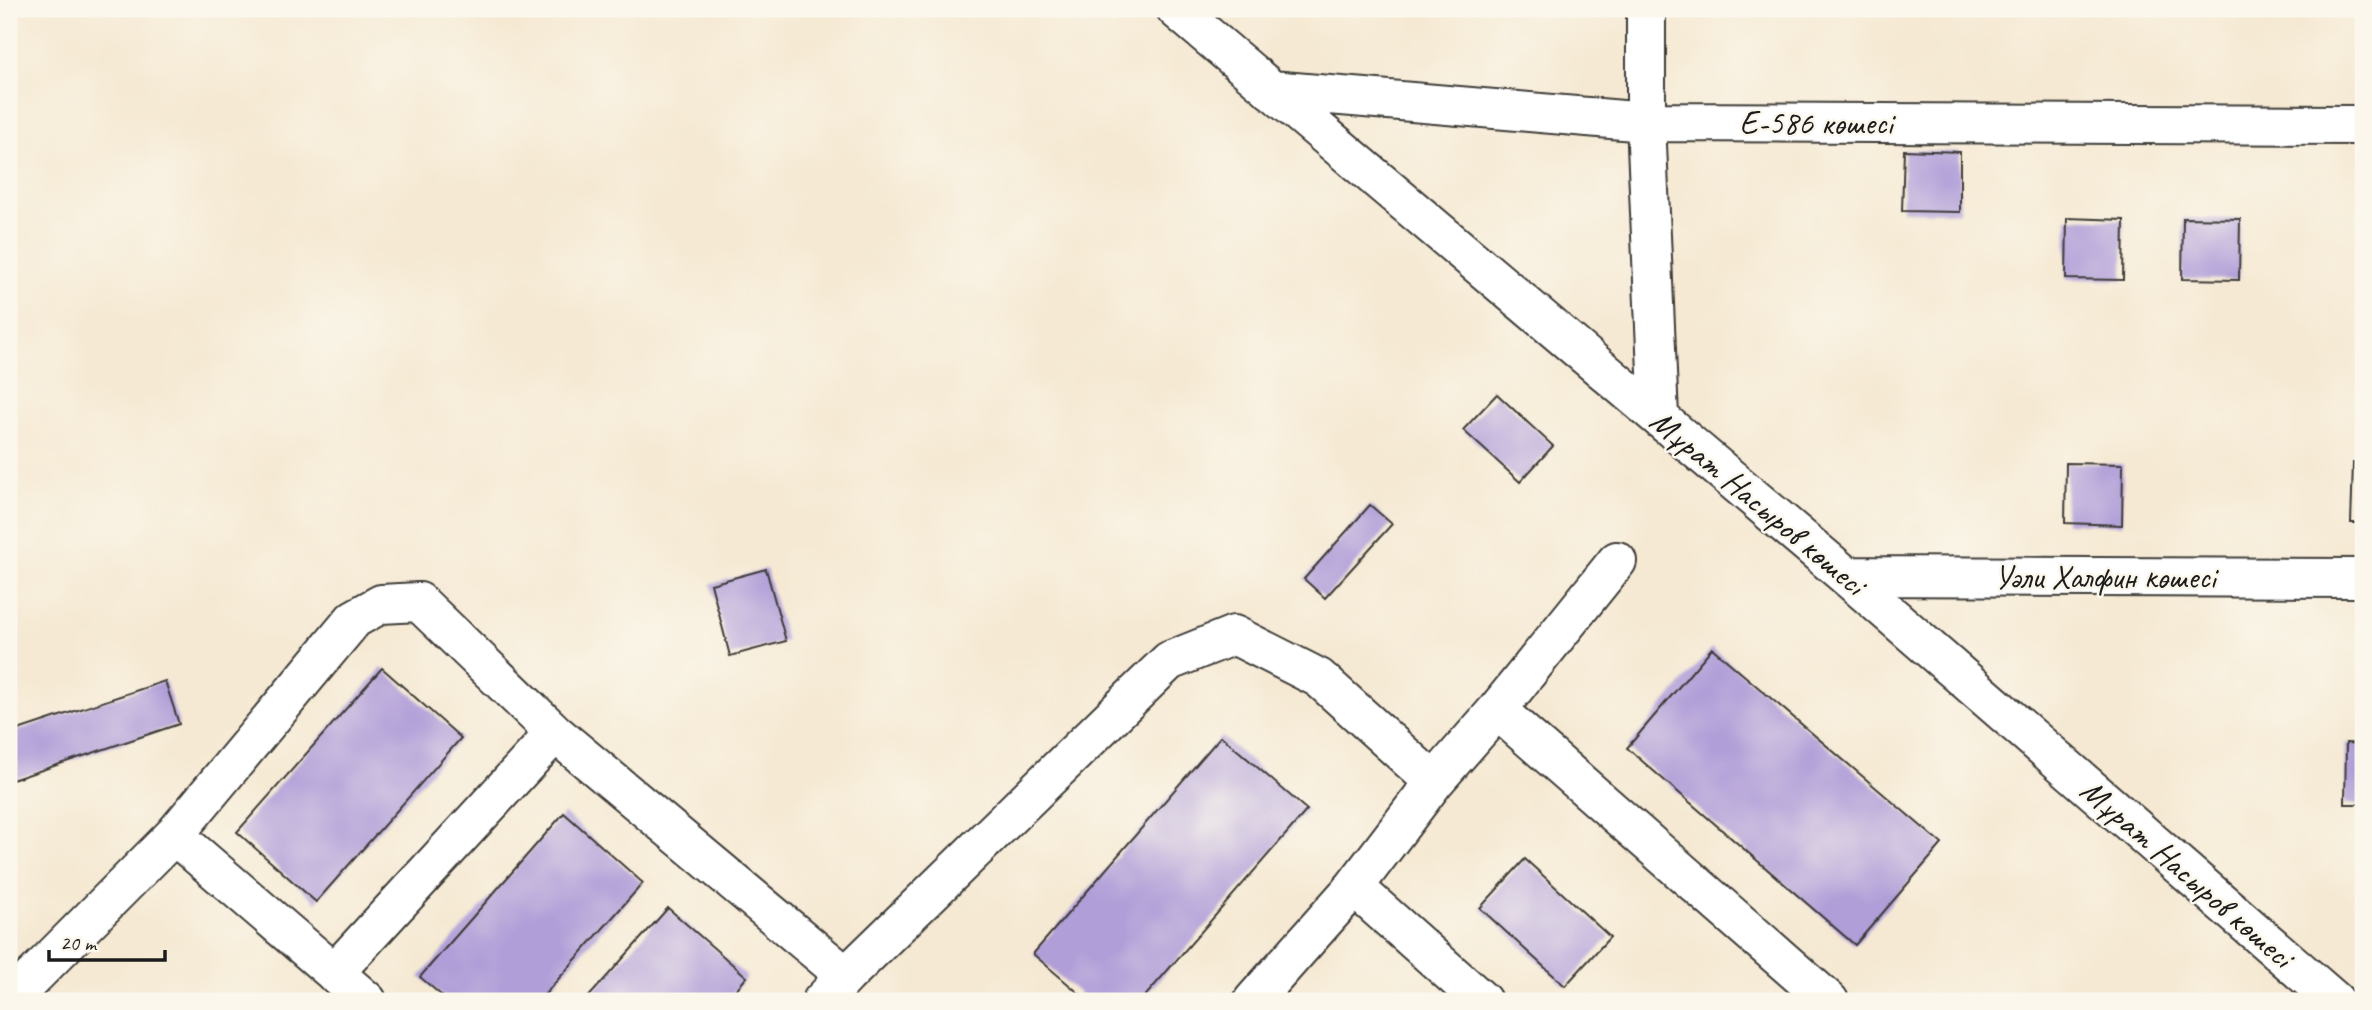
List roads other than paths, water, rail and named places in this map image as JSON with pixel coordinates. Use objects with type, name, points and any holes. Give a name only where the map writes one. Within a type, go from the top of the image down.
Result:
[{"type":"street","name":"Мұрат Насыров көшесі","points":[[1176,9],[1846,576],[2335,1001]]},
{"type":"street","points":[[1646,9],[1646,122],[1659,417]]},
{"type":"street","name":"Е-586 көшесі","points":[[1271,90],[1646,122],[2363,125]]},
{"type":"street","points":[[1253,1001],[1354,887],[1434,782],[1497,710],[1617,561]]},
{"type":"street","name":"Уәли Халфин көшесі","points":[[1846,576],[2363,579]]},
{"type":"street","points":[[9,1001],[174,835],[354,619],[381,604],[419,602],[555,733],[834,988],[1169,661],[1234,635],[1319,678],[1434,782]]},
{"type":"street","points":[[1497,710],[1829,1001]]},
{"type":"street","points":[[334,973],[555,733]]},
{"type":"street","points":[[174,835],[367,1001]]},
{"type":"street","points":[[1354,887],[1482,1001]]}]
